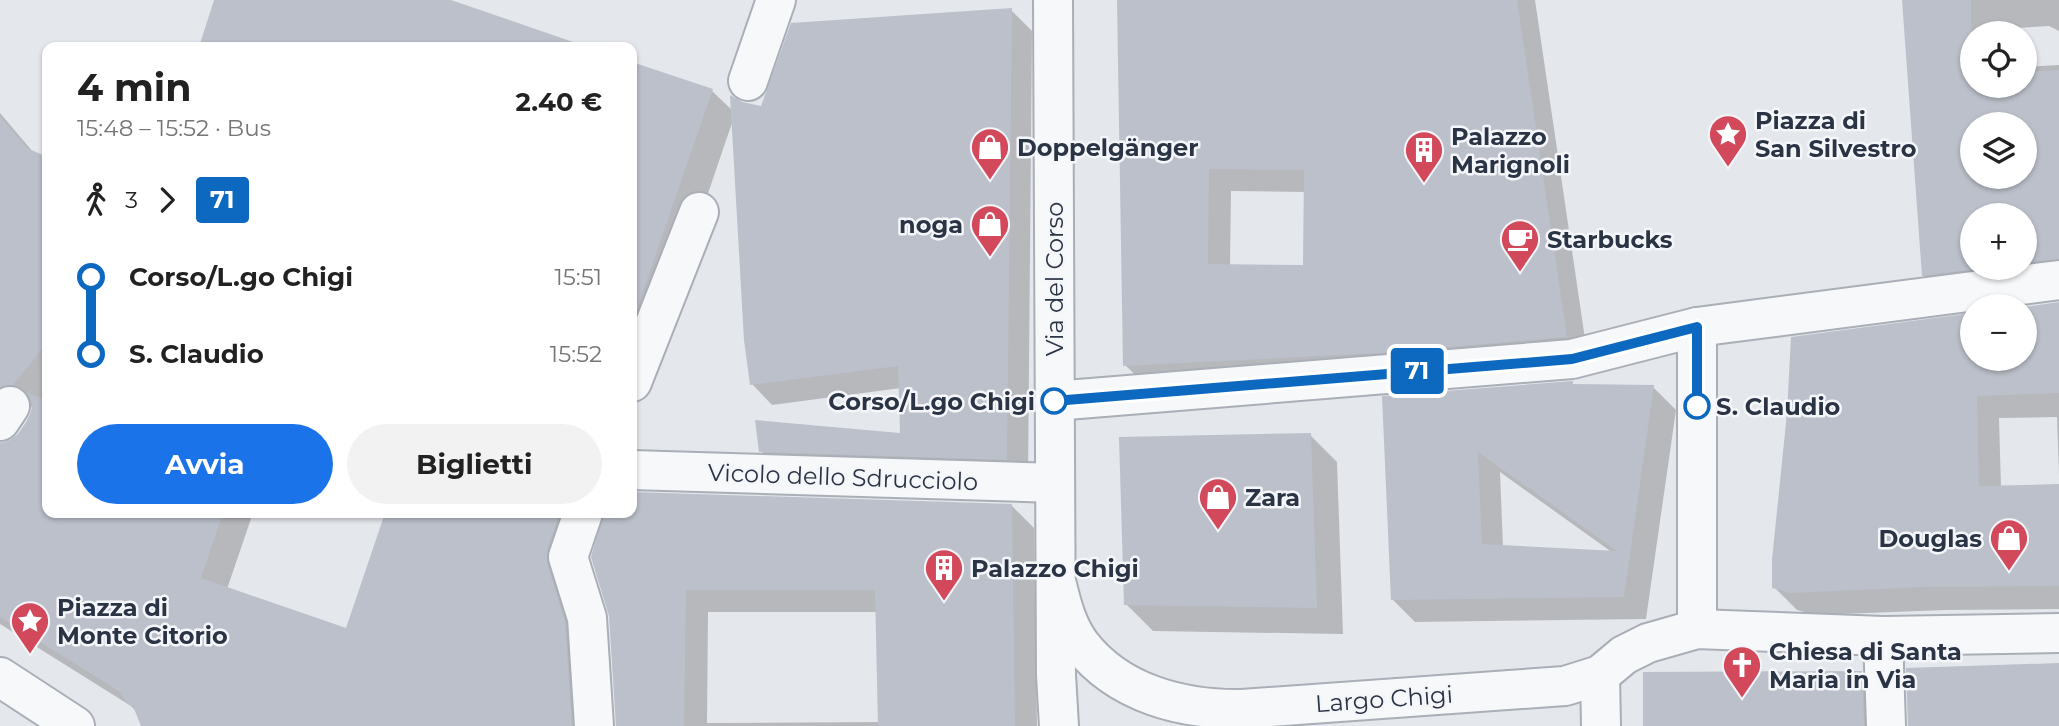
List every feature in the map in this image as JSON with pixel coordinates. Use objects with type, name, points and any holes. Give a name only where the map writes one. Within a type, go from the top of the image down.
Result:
[{"type":"street","points":[[748,81],[776,0]]},
{"type":"street","name":"Via del Corso","points":[[1052,0],[1056,675],[1059,726]]},
{"type":"street","points":[[637,369],[699,212]]},
{"type":"street","points":[[1054,401],[1572,359],[1697,327],[2059,280]]},
{"type":"street","points":[[1697,327],[1697,629],[1883,636],[2059,633]]},
{"type":"street","name":"Vicolo dello Sdrucciolo","points":[[637,470],[1055,483]]},
{"type":"street","points":[[581,518],[568,557],[587,618],[594,726]]},
{"type":"street","name":"Largo Chigi","points":[[1057,585],[1064,612],[1073,631],[1094,660],[1141,691],[1187,706],[1242,709],[1565,686],[1600,675],[1636,649],[1697,629]]},
{"type":"street","points":[[1883,636],[1886,726]]},
{"type":"street","points":[[1600,675],[1601,726]]},
{"type":"street","points":[[0,677],[75,726]]},
{"type":"building","points":[[214,0],[451,0],[573,42],[201,42]]},
{"type":"building","name":"Palazzo Marignoli","points":[[1117,0],[1517,0],[1567,337],[1380,353],[1123,366]],"holes":[[[1209,169],[1304,170],[1303,265],[1208,264]]]},
{"type":"building","points":[[1902,0],[1971,0],[1971,21],[1960,21],[1960,98],[2037,98],[2037,71],[2059,70],[2059,259],[2037,261],[2037,203],[1960,203],[1960,271],[1922,276]]},
{"type":"building","points":[[1012,8],[1007,460],[759,452],[755,420],[900,433],[898,366],[750,385],[744,340],[730,95],[742,102],[761,106],[791,23]]},
{"type":"building","points":[[637,64],[713,89],[637,309]]},
{"type":"building","points":[[0,116],[27,148],[42,155],[42,349],[13,385],[0,387]]},
{"type":"building","points":[[2059,302],[2059,393],[1977,396],[1979,486],[2059,484],[2059,586],[1922,587],[1791,593],[1772,588],[1772,560],[1787,413],[1791,337],[1960,315],[1960,371],[2037,371],[2037,305]]},
{"type":"building","points":[[1573,381],[1573,384],[1654,385],[1624,597],[1391,600],[1382,396]],"holes":[[[1478,452],[1617,551],[1482,544]]]},
{"type":"building","points":[[26,392],[42,399],[42,518],[221,518],[201,578],[346,628],[383,518],[558,518],[547,550],[547,563],[565,622],[572,726],[141,726],[133,706],[126,703],[120,692],[0,617],[0,443],[18,434],[29,418],[32,407]]},
{"type":"building","points":[[1311,433],[1317,608],[1124,605],[1119,437]]},
{"type":"building","name":"Palazzo Chigi","points":[[637,492],[1012,504],[1015,726],[878,726],[875,590],[686,590],[684,726],[616,726],[609,616],[591,557],[603,518],[637,518]]},
{"type":"building","points":[[2059,663],[2059,726],[1908,726],[1906,668]]},
{"type":"building","name":"Chiesa di Santa Maria in Via","points":[[1862,671],[1864,726],[1643,726],[1643,672]]},
{"type":"bus line","name":"71","points":[[1054,401],[1572,359],[1697,327],[1697,406]]},
{"type":"place","name":"Piazza di San Silvestro","points":[[1728,168]]},
{"type":"place","name":"Doppelgänger","points":[[990,181]]},
{"type":"place","name":"Palazzo Marignoli","points":[[1424,184]]},
{"type":"place","name":"noga","points":[[990,258]]},
{"type":"place","name":"Starbucks","points":[[1520,273]]},
{"type":"place","name":"Corso/L.go Chigi","points":[[1054,401]]},
{"type":"place","name":"S. Claudio","points":[[1697,406]]},
{"type":"place","name":"Zara","points":[[1218,531]]},
{"type":"place","name":"Douglas","points":[[2009,572]]},
{"type":"place","name":"Palazzo Chigi","points":[[944,602]]},
{"type":"place","name":"Piazza di Monte Citorio","points":[[30,655]]},
{"type":"place","name":"Chiesa di Santa Maria in Via","points":[[1742,699]]}]
